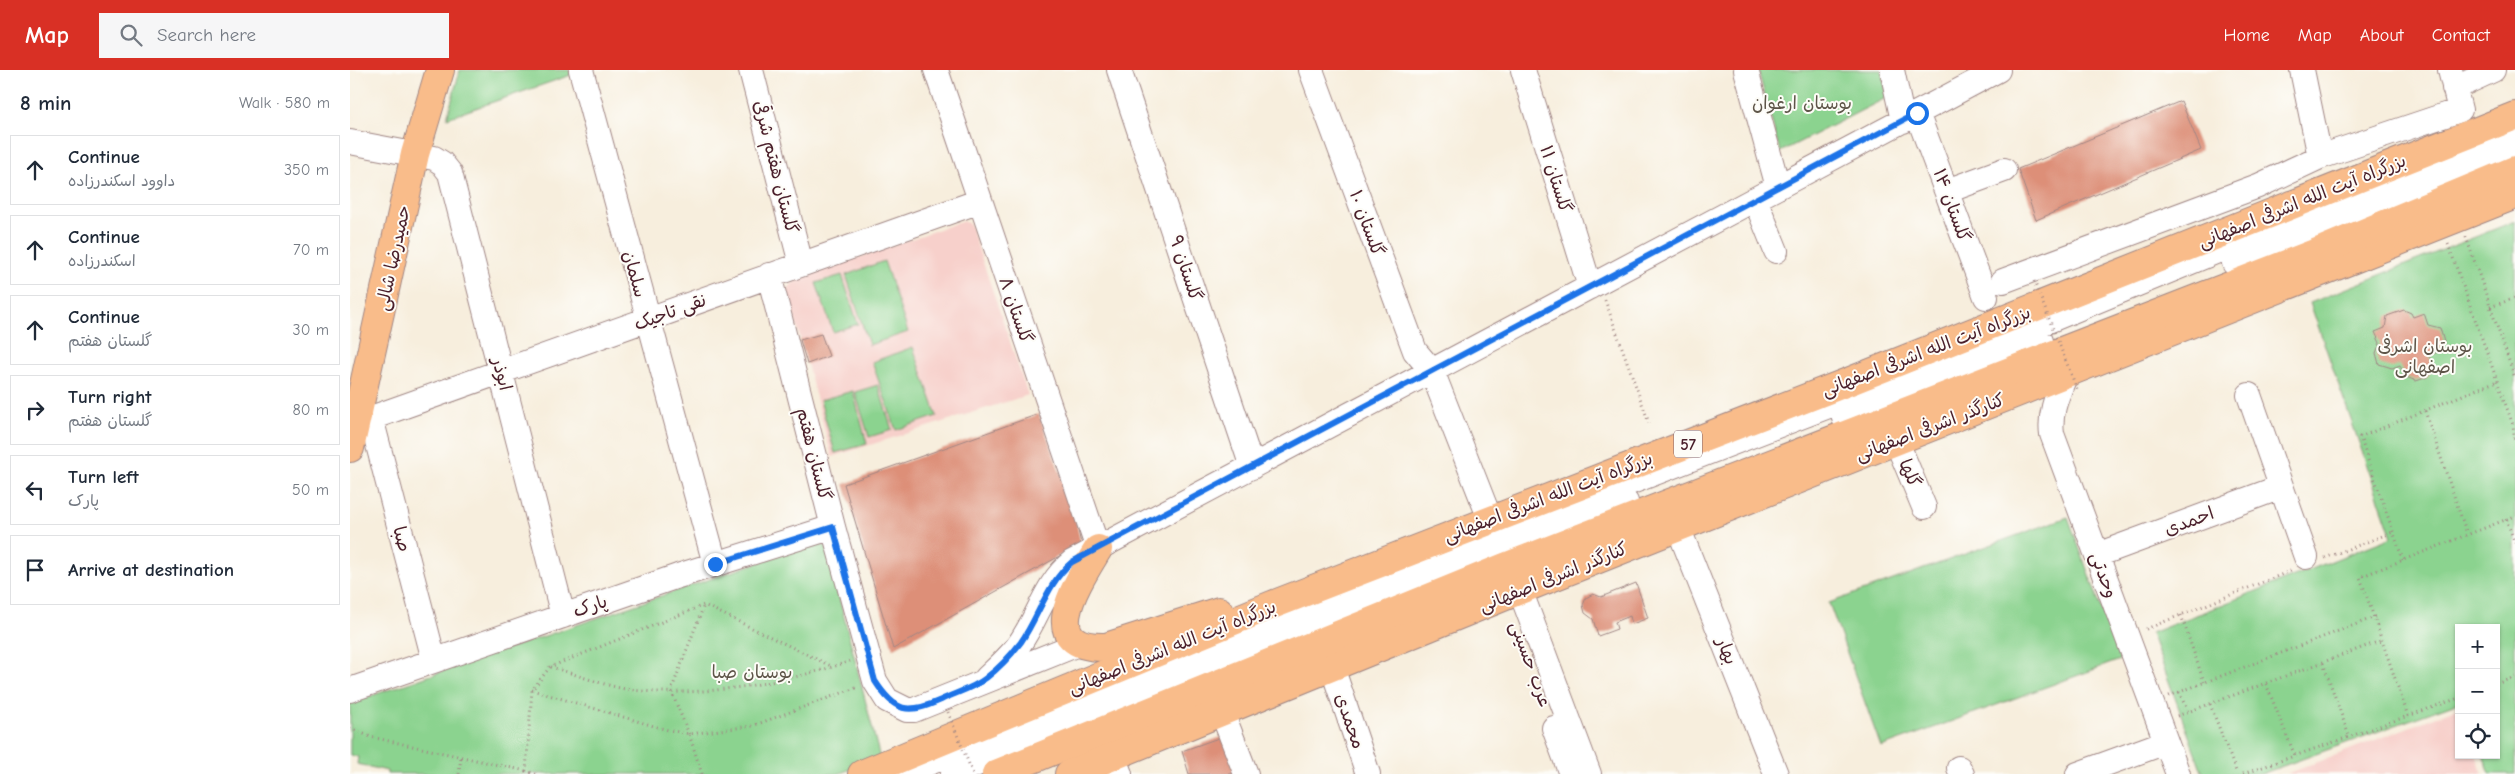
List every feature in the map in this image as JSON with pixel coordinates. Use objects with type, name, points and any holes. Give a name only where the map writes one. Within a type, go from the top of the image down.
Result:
[{"type":"main road","name":"حمیدرضا شالی","points":[[350,448],[364,418],[415,154],[440,70]]},
{"type":"main road","name":"بزرگراه آیت الله اشرفی اصفهانی","points":[[862,774],[1490,519],[1853,380],[2515,116]]},
{"type":"main road","points":[[2036,374],[2071,381],[2320,261],[2515,170]]},
{"type":"main road","points":[[996,774],[1505,567],[2036,374],[2320,261],[2354,259],[2515,195]]},
{"type":"main road","name":"کنارگذر اشرفی اصفهانی","points":[[1068,774],[1116,765],[1222,712],[1896,440],[2036,374]]},
{"type":"main road","points":[[1098,549],[1072,592],[1066,610],[1068,631],[1078,644],[1091,648],[1106,647],[1212,611],[1272,606]]},
{"type":"street","name":"سلمان","points":[[581,70],[715,564]]},
{"type":"street","name":"گلستان هفتم شرقی","points":[[750,70],[801,264]]},
{"type":"street","name":"گلستان ٨","points":[[936,70],[1098,549]]},
{"type":"street","name":"گلستان ۹","points":[[1120,70],[1252,467]]},
{"type":"street","name":"گلستان ۱۰","points":[[1311,70],[1415,351],[1432,371],[1490,519]]},
{"type":"street","name":"گلستان ۱۱","points":[[1523,70],[1594,285]]},
{"type":"street","points":[[1746,70],[1778,187]]},
{"type":"street","name":"گلستان ۱۴","points":[[1892,70],[1910,117],[1994,289],[2258,186],[2320,158]]},
{"type":"street","points":[[986,679],[1020,643],[1061,571],[1072,562],[1998,70]]},
{"type":"street","points":[[2302,70],[2320,158],[2492,70]]},
{"type":"street","points":[[902,774],[1497,534],[2041,324],[2375,186],[2515,133]]},
{"type":"street","name":"ابوذر","points":[[350,142],[434,158],[442,163],[450,173],[562,616]]},
{"type":"street","points":[[953,774],[1330,619],[1987,363],[2515,151]]},
{"type":"street","points":[[1947,191],[2004,170]]},
{"type":"street","points":[[1755,199],[1776,250]]},
{"type":"street","name":"نقی تاجیک","points":[[364,418],[648,321],[769,275],[980,201]]},
{"type":"street","name":"گلستان هفتم","points":[[769,275],[833,527],[875,681],[887,700],[908,710],[929,705],[986,679],[1078,644]]},
{"type":"street","name":"وحدتی","points":[[2071,381],[2054,404],[2051,424],[2052,434],[2178,774]]},
{"type":"street","points":[[2248,395],[2307,562]]},
{"type":"street","name":"صبا","points":[[364,418],[434,660]]},
{"type":"street","name":"گلها","points":[[1896,440],[1924,507]]},
{"type":"street","name":"احمدی","points":[[2097,555],[2281,487]]},
{"type":"street","name":"پارک","points":[[350,690],[715,564],[833,527]]},
{"type":"street","name":"بهار","points":[[1678,527],[1776,774]]},
{"type":"street","name":"عرب حسینی","points":[[1505,567],[1571,774]]},
{"type":"street","name":"عرب حسینی","points":[[1513,593],[1589,774]]},
{"type":"street","name":"محمدی","points":[[1332,667],[1368,774]]},
{"type":"street","points":[[1222,712],[1246,774]]},
{"type":"street","points":[[2078,774],[2159,722]]},
{"type":"path","points":[[2450,221],[2490,307],[2515,376]]},
{"type":"path","points":[[2450,221],[2497,381],[2513,426],[2515,442]]},
{"type":"path","points":[[2034,281],[2071,381]]},
{"type":"path","points":[[1594,285],[1649,423]]},
{"type":"path","points":[[2490,307],[2515,298]]},
{"type":"path","points":[[2403,560],[2360,437],[2497,381]]},
{"type":"path","points":[[2425,411],[2467,534]]},
{"type":"path","points":[[2408,716],[2360,577],[2515,516]]},
{"type":"path","points":[[2506,519],[2515,543]]},
{"type":"path","points":[[2126,636],[2307,562],[2393,532]]},
{"type":"path","points":[[526,772],[532,690],[550,667],[704,605],[834,667]]},
{"type":"path","points":[[702,774],[689,734],[671,691],[704,605]]},
{"type":"path","points":[[2181,615],[2204,682]]},
{"type":"path","points":[[2159,722],[2179,692],[2375,617]]},
{"type":"path","points":[[2159,722],[2383,640]]},
{"type":"path","points":[[550,667],[631,690],[703,693],[834,667],[868,655]]},
{"type":"path","points":[[2323,663],[2350,736]]},
{"type":"path","points":[[2500,683],[2515,678]]},
{"type":"path","points":[[532,690],[664,729],[689,734],[752,726],[875,681]]},
{"type":"path","points":[[2266,684],[2294,756]]},
{"type":"path","points":[[2179,692],[2188,712]]},
{"type":"path","points":[[2244,774],[2455,699]]},
{"type":"path","points":[[2210,704],[2237,774]]},
{"type":"path","points":[[948,712],[973,774]]},
{"type":"path","points":[[350,728],[371,737],[536,774]]},
{"type":"path","points":[[459,774],[461,757]]},
{"type":"shaded area","points":[[962,221],[970,224],[1028,395],[832,457],[787,289],[796,280]]},
{"type":"shaded area","points":[[2455,709],[2455,759],[2477,759],[2483,774],[2287,774]]},
{"type":"green space","points":[[460,70],[569,70],[571,75],[447,118]]},
{"type":"green space","name":"بوستان ارغوان","points":[[1758,70],[1882,70],[1888,97],[1780,152]]},
{"type":"green space","name":"بوستان اشرفی اصفهانی","points":[[2515,221],[2515,774],[2490,774],[2484,759],[2500,759],[2500,624],[2455,624],[2455,703],[2261,774],[2203,774],[2151,633],[2392,537],[2310,303]]},
{"type":"green space","points":[[884,261],[908,332],[869,345],[846,275]]},
{"type":"green space","points":[[842,275],[858,324],[833,332],[816,283]]},
{"type":"green space","points":[[913,347],[937,416],[896,430],[872,362]]},
{"type":"green space","points":[[878,385],[892,430],[869,437],[855,392]]},
{"type":"green space","points":[[853,391],[867,444],[835,453],[820,400]]},
{"type":"green space","points":[[2068,517],[2120,660],[1881,747],[1829,603]]},
{"type":"green space","name":"بوستان صبا","points":[[815,543],[826,546],[880,758],[838,774],[387,774],[387,771],[357,764],[358,757],[350,755],[350,703]]},
{"type":"building","points":[[2181,101],[2201,150],[2036,220],[2018,169]]},
{"type":"building","points":[[2404,310],[2411,313],[2413,317],[2424,313],[2428,325],[2440,328],[2444,342],[2436,353],[2429,355],[2433,366],[2428,377],[2416,381],[2404,376],[2400,365],[2392,368],[2379,364],[2376,353],[2380,343],[2375,332],[2385,328],[2387,316]]},
{"type":"building","points":[[821,334],[829,356],[807,364],[800,340]]},
{"type":"building","points":[[1039,414],[1073,507],[1081,544],[893,649],[844,484]]},
{"type":"building","points":[[1636,583],[1648,618],[1632,624],[1630,616],[1615,622],[1617,629],[1598,636],[1593,619],[1585,613],[1583,605],[1586,598],[1593,594],[1601,597]]},
{"type":"building","points":[[1224,736],[1237,774],[1189,774],[1182,751]]},
{"type":"route","points":[[715,564],[833,527],[875,681],[887,700],[908,710],[929,705],[986,679],[1020,643],[1053,582],[1061,571],[1072,562],[1917,113]]}]
